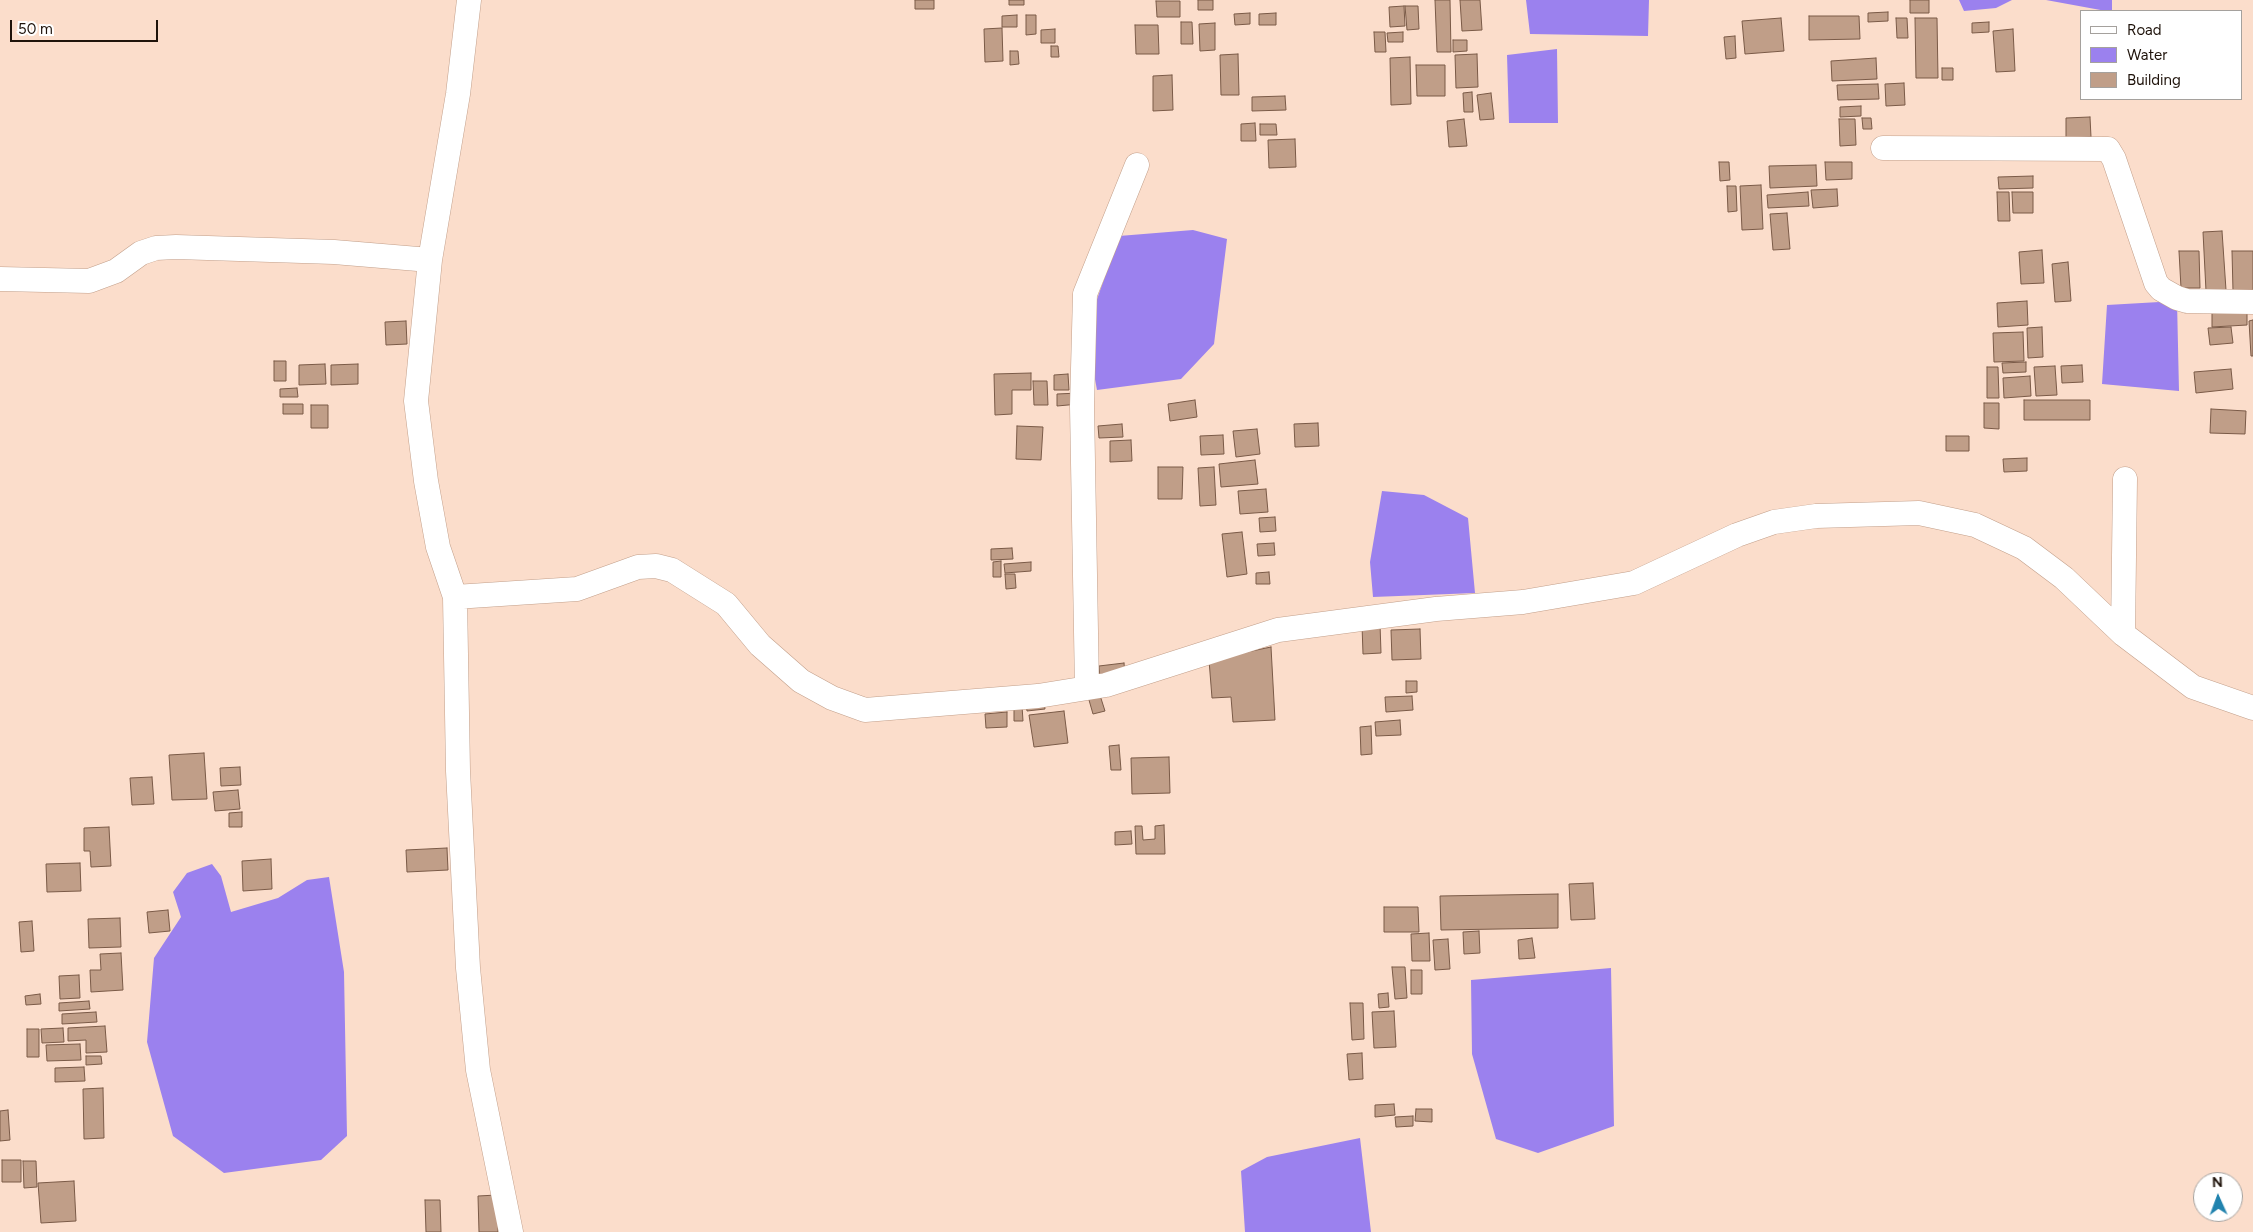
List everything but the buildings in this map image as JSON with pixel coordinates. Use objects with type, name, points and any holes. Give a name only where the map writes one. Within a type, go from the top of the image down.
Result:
[{"type":"street","points":[[469,0],[458,94],[430,260],[416,401],[426,481],[438,547],[455,597],[458,771],[468,968],[478,1070],[511,1232]]},
{"type":"street","points":[[1883,148],[2108,149],[2114,159],[2156,283],[2160,289],[2187,301],[2253,302]]},
{"type":"street","points":[[1087,688],[1082,406],[1085,294],[1137,165]]},
{"type":"street","points":[[0,279],[89,281],[116,271],[141,253],[156,248],[176,247],[334,252],[430,260]]},
{"type":"street","points":[[2123,634],[2125,479]]},
{"type":"street","points":[[455,597],[577,589],[638,567],[656,566],[672,570],[726,604],[760,645],[801,681],[832,698],[865,710],[1038,696],[1106,685],[1278,630],[1436,608],[1523,602],[1634,583],[1737,535],[1774,522],[1816,516],[1920,513],[1975,525],[2024,548],[2064,578],[2123,634],[2193,687],[2253,708]]},
{"type":"water","points":[[1526,0],[1649,0],[1648,36],[1530,34]]},
{"type":"water","points":[[1959,0],[2012,0],[1996,8],[1964,11]]},
{"type":"water","points":[[2046,0],[2112,0],[2112,10],[2101,10]]},
{"type":"water","points":[[1557,49],[1558,123],[1509,123],[1507,55]]},
{"type":"water","points":[[1193,230],[1227,239],[1214,344],[1181,379],[1097,390],[1086,331],[1119,236]]},
{"type":"water","points":[[2177,301],[2179,391],[2102,384],[2107,305]]},
{"type":"water","points":[[1382,491],[1424,495],[1468,518],[1475,593],[1373,597],[1370,562]]},
{"type":"water","points":[[212,864],[221,876],[231,912],[278,898],[307,880],[329,877],[344,972],[347,1136],[321,1160],[224,1173],[173,1136],[147,1042],[154,958],[181,917],[173,892],[187,873]]},
{"type":"water","points":[[1611,968],[1614,1126],[1538,1153],[1496,1139],[1472,1054],[1471,980]]},
{"type":"water","points":[[1360,1138],[1371,1232],[1245,1232],[1241,1171],[1267,1157]]}]
